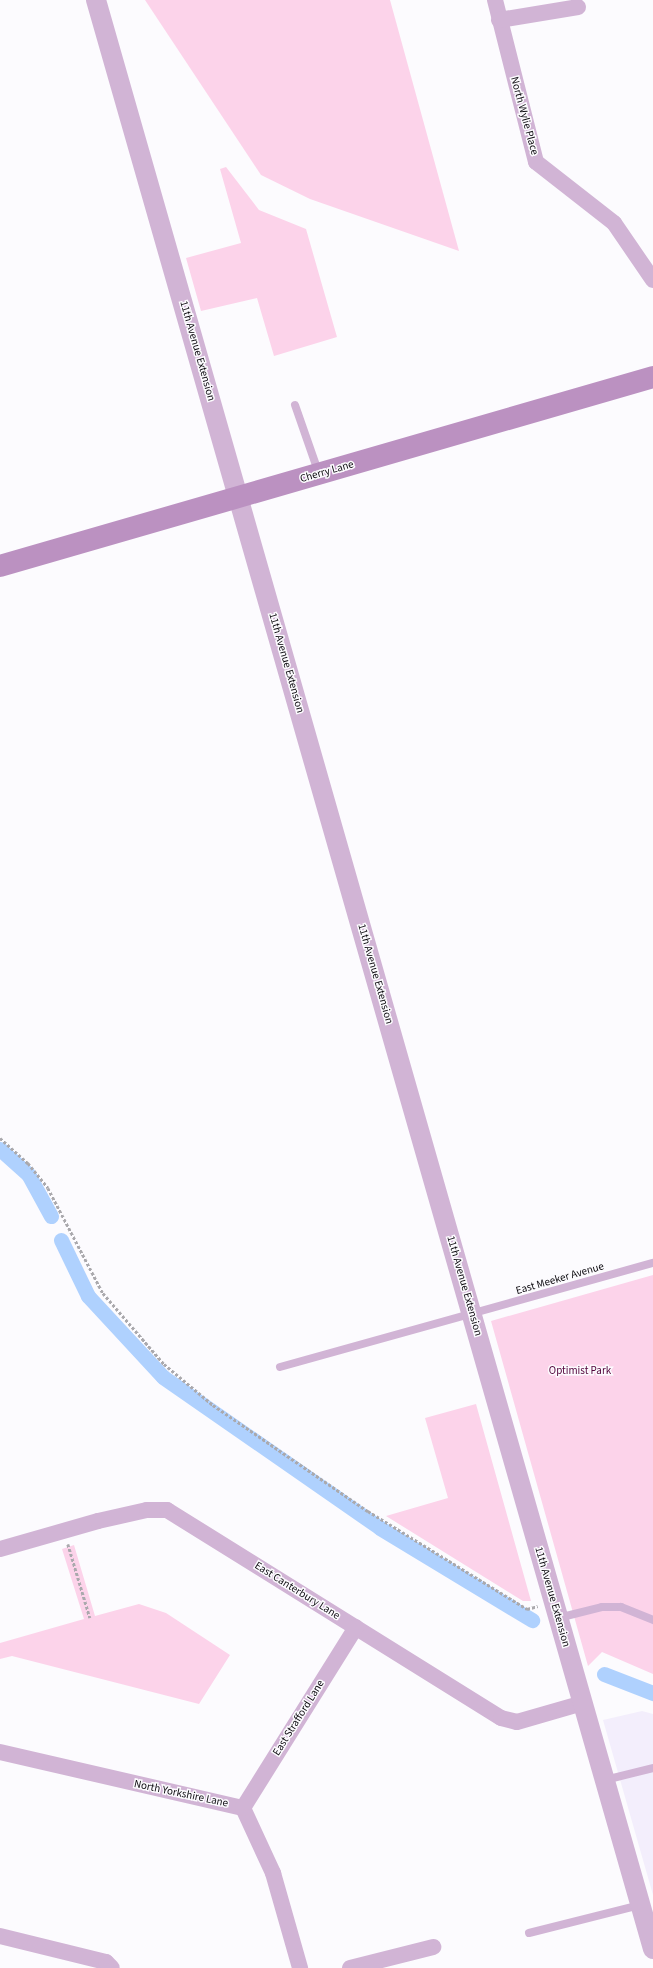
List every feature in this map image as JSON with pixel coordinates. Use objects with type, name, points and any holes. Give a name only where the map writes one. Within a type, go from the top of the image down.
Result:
[{"type":"main road","name":"Cherry Lane","points":[[0,566],[319,475],[653,377]]},
{"type":"street","name":"11th Avenue Extension","points":[[96,0],[473,1316],[555,1610],[640,1905],[652,1940]]},
{"type":"street","name":"North Wylie Place","points":[[495,0],[536,162],[614,223],[653,280]]},
{"type":"street","points":[[499,20],[578,7]]},
{"type":"street","name":"East Canterbury Lane","points":[[0,1548],[147,1510],[167,1510],[501,1718],[517,1722],[583,1703]]},
{"type":"street","name":"East Strafford Lane","points":[[243,1808],[356,1627]]},
{"type":"street","name":"North Yorkshire Lane","points":[[0,1752],[243,1808],[273,1873],[300,1968]]},
{"type":"street","points":[[0,1936],[106,1962],[112,1968]]},
{"type":"street","points":[[350,1968],[433,1946]]},
{"type":"lane","points":[[295,405],[319,475]]},
{"type":"lane","name":"East Meeker Avenue","points":[[280,1367],[473,1316],[653,1263]]},
{"type":"lane","points":[[555,1610],[621,1607],[653,1620]]},
{"type":"lane","points":[[605,1780],[653,1768]]},
{"type":"lane","points":[[529,1933],[640,1905]]},
{"type":"path","points":[[0,1138],[28,1163],[48,1188],[103,1293],[164,1364],[213,1405],[368,1511],[527,1609],[555,1610]]},
{"type":"path","points":[[65,1531],[90,1618]]},
{"type":"shaded area","points":[[642,1711],[653,1714],[653,1895],[603,1720]]},
{"type":"green space","points":[[145,0],[390,0],[459,251],[310,199],[261,175]]},
{"type":"green space","points":[[226,167],[259,210],[306,229],[337,337],[274,356],[257,298],[201,311],[186,258],[241,243],[220,169]]},
{"type":"green space","name":"Optimist Park","points":[[653,1275],[653,1674],[602,1652],[588,1666],[491,1321]]},
{"type":"green space","points":[[476,1404],[531,1601],[523,1601],[386,1516],[448,1498],[425,1418]]},
{"type":"green space","points":[[74,1545],[95,1616],[139,1604],[166,1613],[230,1655],[199,1704],[12,1656],[0,1659],[0,1643],[84,1619],[62,1549]]},
{"type":"waterway","points":[[0,1149],[28,1174],[51,1216]]},
{"type":"waterway","points":[[61,1240],[88,1296],[163,1377],[380,1528],[532,1620]]},
{"type":"waterway","points":[[604,1674],[653,1693]]}]
